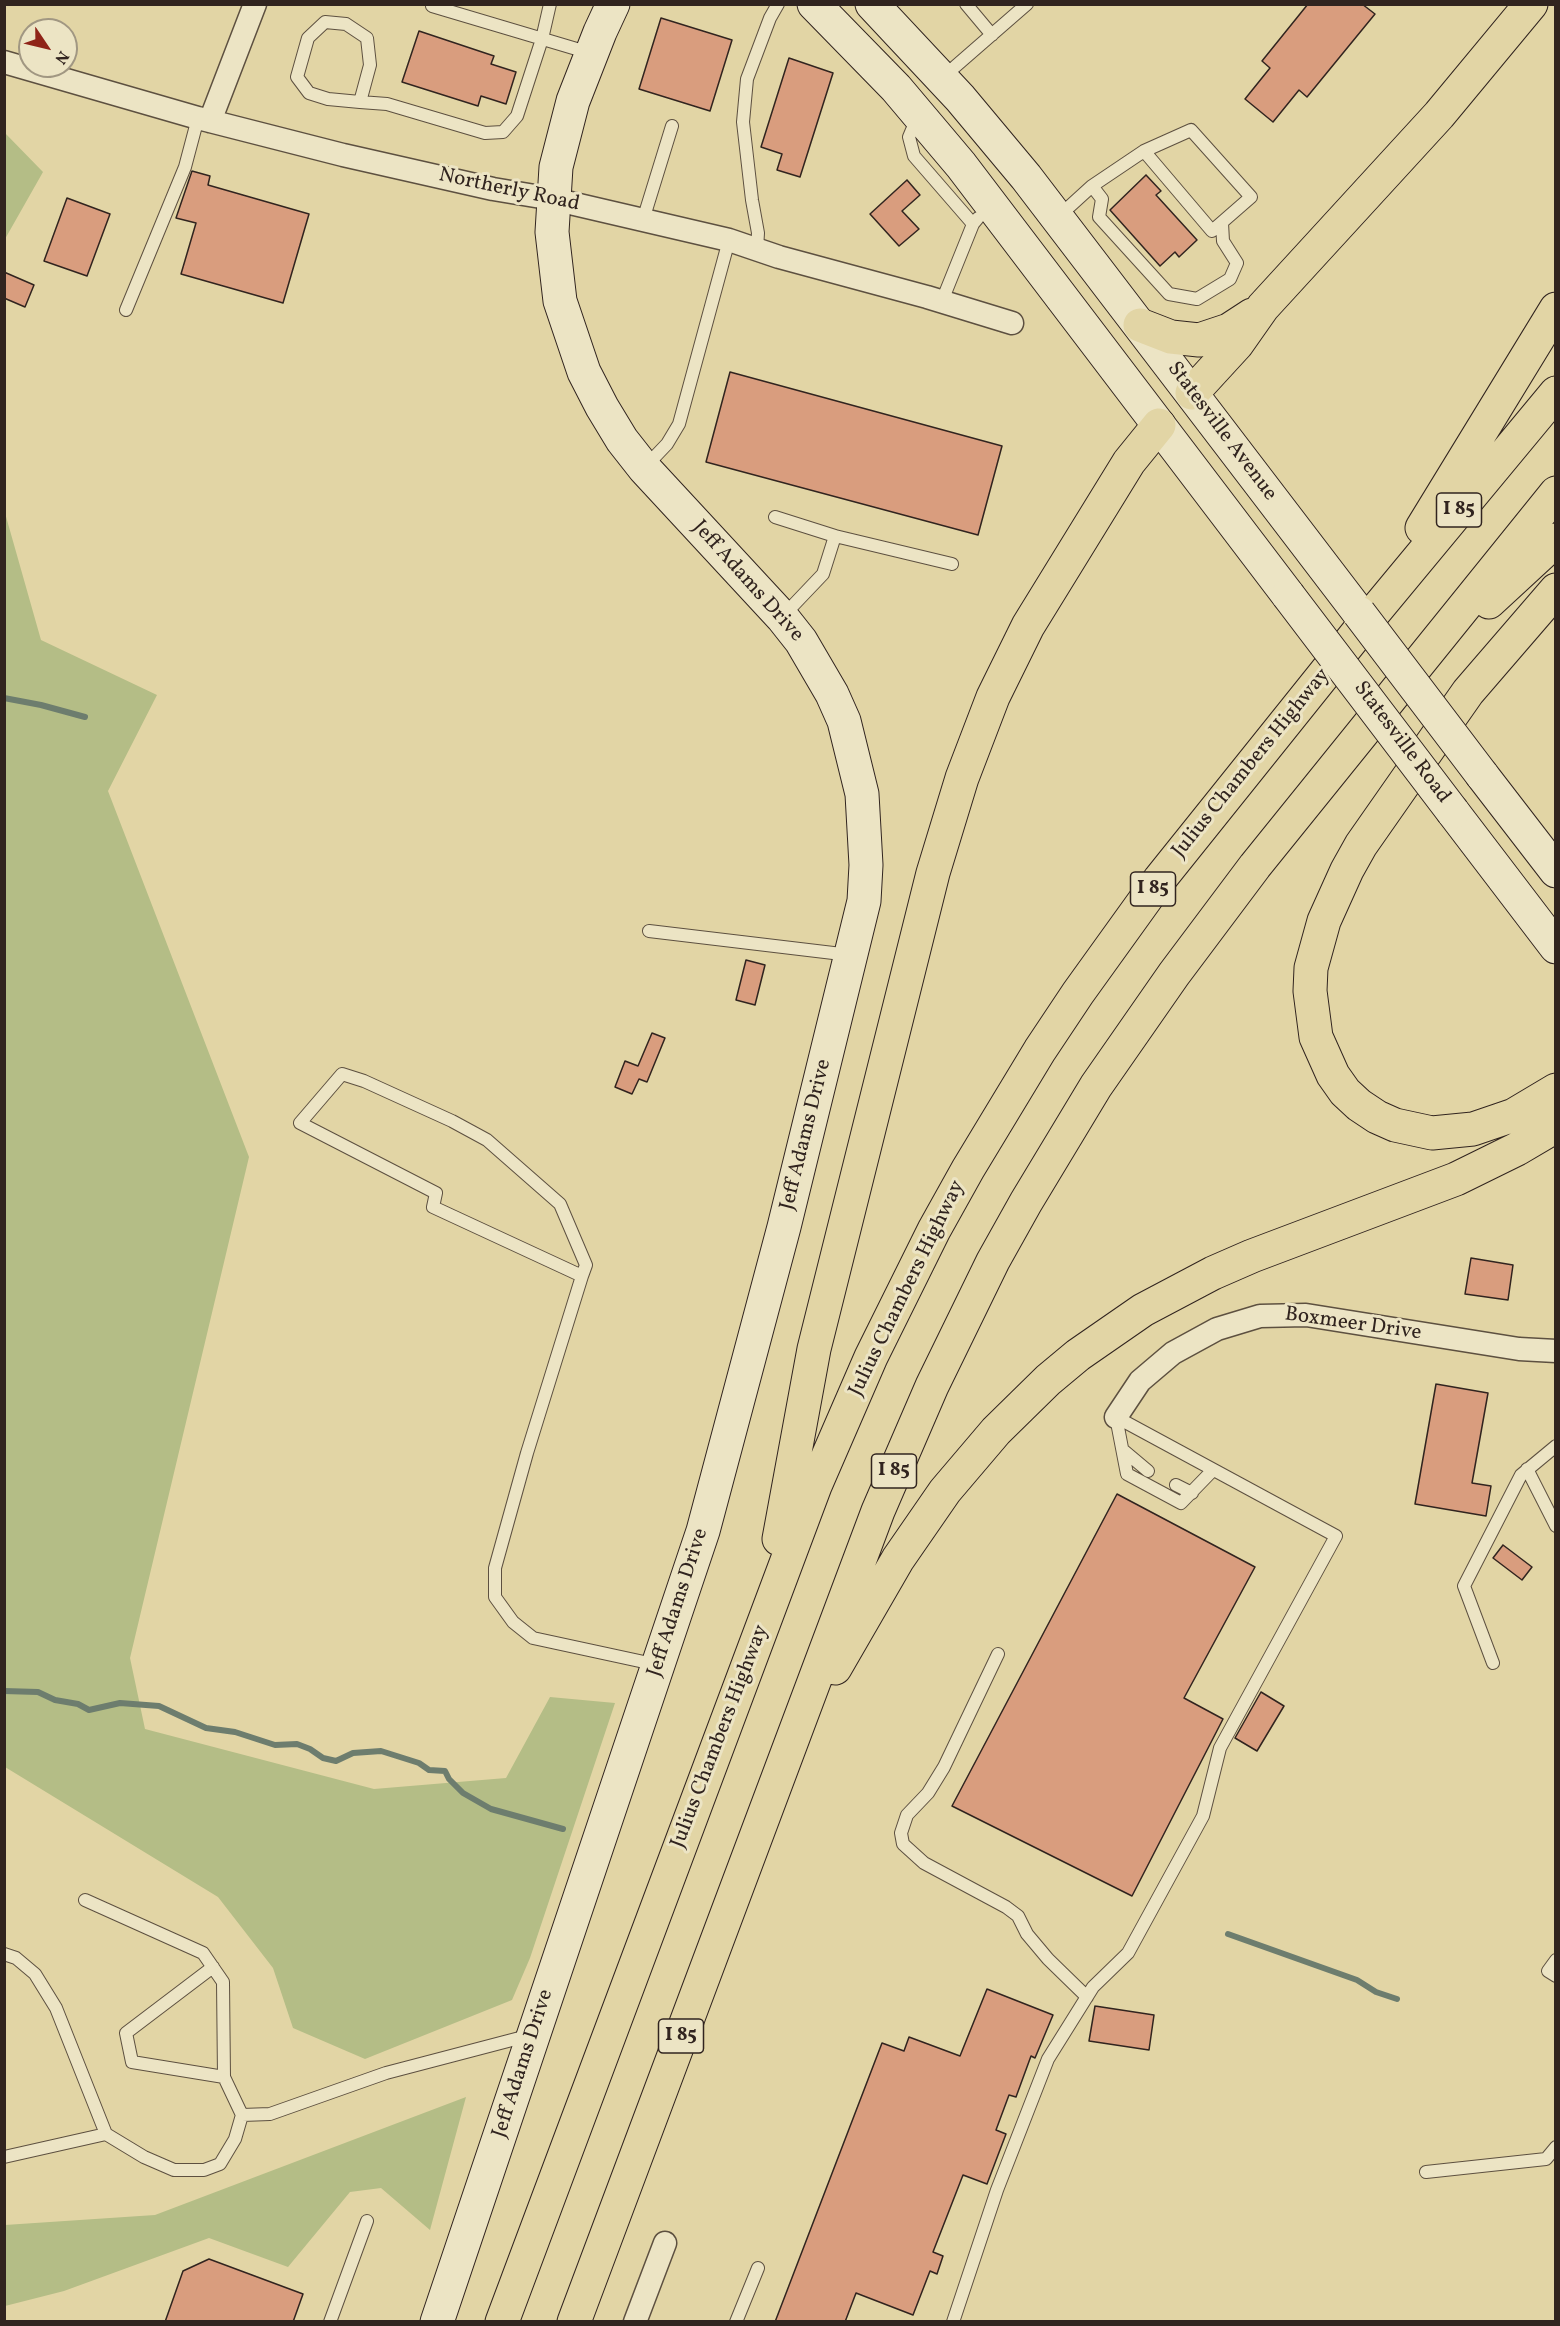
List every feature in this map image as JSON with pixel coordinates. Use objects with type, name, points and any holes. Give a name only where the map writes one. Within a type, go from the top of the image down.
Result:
[{"type":"highway","points":[[1192,393],[1237,344],[1263,307],[1439,116],[1531,4]]},
{"type":"highway","points":[[1439,116],[1556,9]]},
{"type":"highway","points":[[1140,326],[1171,337],[1199,340],[1229,330],[1263,307]]},
{"type":"highway","points":[[1362,627],[1556,309]]},
{"type":"highway","name":"Julius Chambers Highway","points":[[502,2322],[815,1486],[871,1358],[934,1230],[1003,1110],[1078,993],[1153,888],[1362,627],[1556,393]]},
{"type":"highway","points":[[762,1626],[814,1349],[933,873],[962,778],[993,697],[1028,626],[1129,462],[1159,425]]},
{"type":"highway","name":"I 85","points":[[574,2322],[852,1577],[904,1448],[962,1323],[1026,1202],[1096,1086],[1180,964],[1255,866],[1556,493]]},
{"type":"highway","points":[[1403,683],[1556,540]]},
{"type":"highway","points":[[1556,590],[1468,692],[1386,806],[1361,845],[1324,921],[1311,968],[1310,992],[1316,1037],[1333,1075],[1345,1092],[1359,1105],[1395,1125],[1432,1133],[1473,1130],[1514,1115],[1556,1090]]},
{"type":"highway","points":[[787,1750],[898,1559],[945,1491],[996,1431],[1048,1380],[1078,1355],[1143,1310],[1214,1272],[1456,1179],[1517,1149],[1556,1126]]},
{"type":"street","points":[[204,120],[255,4]]},
{"type":"street","name":"Jeff Adams Drive","points":[[437,2322],[704,1531],[864,901],[865,828],[860,785],[844,720],[832,694],[801,641],[782,617],[644,468],[622,440],[584,372],[570,337],[560,301],[554,265],[552,199],[556,166],[564,132],[591,53],[613,4]]},
{"type":"street","points":[[814,4],[862,52],[918,114],[982,213],[1159,425],[1192,393]]},
{"type":"street","name":"Statesville Avenue","points":[[872,4],[994,137],[1058,217],[1556,871]]},
{"type":"street","name":"Northerly Road","points":[[4,62],[204,120],[343,155],[493,189],[552,199],[729,240],[779,257],[942,301],[1012,323]]},
{"type":"street","name":"Statesville Road","points":[[1159,425],[1556,946]]},
{"type":"street","name":"Boxmeer Drive","points":[[1116,1417],[1140,1381],[1173,1353],[1217,1329],[1260,1316],[1306,1315],[1519,1349],[1556,1351]]},
{"type":"street","points":[[635,2322],[665,2243]]},
{"type":"lane","points":[[360,102],[370,65],[367,38],[346,24],[325,22],[308,38],[297,77],[309,93],[328,99],[360,102],[387,104],[485,133],[503,132],[517,116],[542,39],[549,4]]},
{"type":"lane","points":[[757,249],[758,233],[743,122],[747,80],[770,18],[778,4]]},
{"type":"lane","points":[[966,4],[992,35]]},
{"type":"lane","points":[[942,78],[1027,4]]},
{"type":"lane","points":[[432,6],[591,53]]},
{"type":"lane","points":[[126,310],[204,120]]},
{"type":"lane","points":[[643,220],[672,126]]},
{"type":"lane","points":[[1058,217],[1092,186],[1143,151],[1191,130],[1251,197],[1212,231],[1143,151]]},
{"type":"lane","points":[[1092,186],[1102,199],[1099,217],[1169,294],[1197,299],[1230,279],[1237,263],[1222,241],[1222,223]]},
{"type":"lane","points":[[942,301],[982,213]]},
{"type":"lane","points":[[644,468],[667,444],[679,424],[729,240]]},
{"type":"lane","points":[[775,517],[835,536],[952,564]]},
{"type":"lane","points":[[782,617],[823,574],[835,536]]},
{"type":"lane","points":[[649,931],[852,955]]},
{"type":"lane","points":[[582,1276],[433,1207],[436,1193],[300,1123],[342,1074],[364,1081],[461,1125],[488,1140],[560,1204],[586,1265],[527,1453],[498,1557],[495,1568],[495,1597],[513,1622],[533,1638],[659,1665]]},
{"type":"lane","points":[[1116,1417],[1127,1474],[1181,1503],[1213,1470]]},
{"type":"lane","points":[[954,2322],[997,2190],[1048,2059],[1093,1987],[1128,1953],[1203,1816],[1220,1748],[1336,1536],[1116,1417]]},
{"type":"lane","points":[[1493,1663],[1464,1586],[1521,1475],[1556,1446]]},
{"type":"lane","points":[[1123,1450],[1148,1471]]},
{"type":"lane","points":[[1527,1469],[1556,1526]]},
{"type":"lane","points":[[1176,1485],[1192,1493]]},
{"type":"lane","points":[[998,1654],[944,1767],[928,1793],[908,1815],[901,1833],[903,1844],[924,1863],[1006,1907],[1018,1916],[1027,1934],[1048,1959],[1087,1997]]},
{"type":"lane","points":[[4,1954],[16,1958],[34,1974],[56,2008],[106,2134],[144,2157],[174,2170],[204,2170],[220,2164],[235,2139],[242,2115],[224,2077],[223,1982],[203,1953],[85,1900]]},
{"type":"lane","points":[[1556,1960],[1548,1971],[1556,1976]]},
{"type":"lane","points":[[213,1967],[126,2033],[132,2062],[224,2077]]},
{"type":"lane","points":[[242,2115],[270,2114],[386,2073],[535,2034]]},
{"type":"lane","points":[[4,2157],[106,2134]]},
{"type":"lane","points":[[1426,2172],[1551,2158],[1556,2147]]},
{"type":"lane","points":[[330,2322],[368,2221]]},
{"type":"lane","points":[[736,2322],[758,2268]]},
{"type":"green space","points":[[5,133],[43,172],[5,239]]},
{"type":"green space","points":[[5,513],[41,640],[157,695],[108,791],[249,1157],[130,1658],[145,1729],[374,1789],[506,1778],[550,1697],[615,1703],[530,1958],[512,2000],[365,2059],[293,2028],[273,1968],[218,1897],[5,1767]]},
{"type":"green space","points":[[466,2097],[430,2230],[381,2188],[350,2192],[288,2267],[209,2238],[64,2291],[5,2306],[5,2225],[155,2215]]},
{"type":"building","points":[[1308,4],[1362,4],[1375,14],[1307,97],[1299,90],[1273,122],[1245,99],[1270,68],[1262,61]]},
{"type":"building","points":[[661,18],[732,40],[710,111],[639,89]]},
{"type":"building","points":[[419,31],[494,56],[491,64],[516,72],[506,104],[481,96],[478,106],[402,82]]},
{"type":"building","points":[[789,58],[833,73],[800,177],[777,170],[782,154],[761,147]]},
{"type":"building","points":[[192,171],[210,176],[208,185],[309,214],[283,303],[181,274],[196,223],[176,218]]},
{"type":"building","points":[[1146,175],[1161,191],[1156,195],[1197,240],[1179,257],[1175,252],[1160,266],[1110,210]]},
{"type":"building","points":[[907,180],[920,195],[902,211],[919,229],[899,246],[870,214]]},
{"type":"building","points":[[67,198],[110,214],[87,276],[44,261]]},
{"type":"building","points":[[4,272],[34,285],[25,307],[4,298]]},
{"type":"building","points":[[730,372],[1002,446],[978,535],[706,462]]},
{"type":"building","points":[[746,960],[765,965],[755,1005],[736,1000]]},
{"type":"building","points":[[652,1033],[665,1038],[647,1082],[639,1079],[632,1094],[615,1087],[625,1061],[638,1066]]},
{"type":"building","points":[[1471,1258],[1513,1265],[1508,1300],[1465,1294]]},
{"type":"building","points":[[1436,1384],[1488,1393],[1472,1483],[1491,1486],[1486,1516],[1415,1504]]},
{"type":"building","points":[[1117,1494],[1255,1567],[1184,1698],[1223,1719],[1132,1896],[952,1806]]},
{"type":"building","points":[[1503,1545],[1532,1567],[1522,1580],[1493,1558]]},
{"type":"building","points":[[1261,1692],[1284,1706],[1257,1751],[1235,1738]]},
{"type":"building","points":[[987,1989],[1053,2015],[1035,2058],[1031,2056],[1016,2097],[1009,2095],[996,2130],[1006,2134],[987,2184],[963,2175],[933,2252],[943,2256],[937,2274],[930,2271],[913,2315],[856,2293],[845,2322],[775,2322],[882,2043],[904,2051],[909,2037],[960,2056]]},
{"type":"building","points":[[1095,2006],[1154,2015],[1149,2050],[1089,2041]]},
{"type":"building","points":[[209,2259],[303,2294],[293,2322],[165,2322],[183,2271]]},
{"type":"waterway","points":[[4,698],[85,717]]},
{"type":"waterway","points":[[4,1691],[38,1692],[55,1700],[78,1704],[89,1710],[120,1703],[159,1706],[206,1728],[235,1732],[275,1745],[297,1744],[323,1758],[336,1761],[353,1753],[381,1751],[419,1763],[429,1770],[445,1771],[449,1779],[463,1793],[491,1809],[563,1829]]},
{"type":"waterway","points":[[1228,1934],[1357,1980],[1376,1992],[1397,1999]]}]
